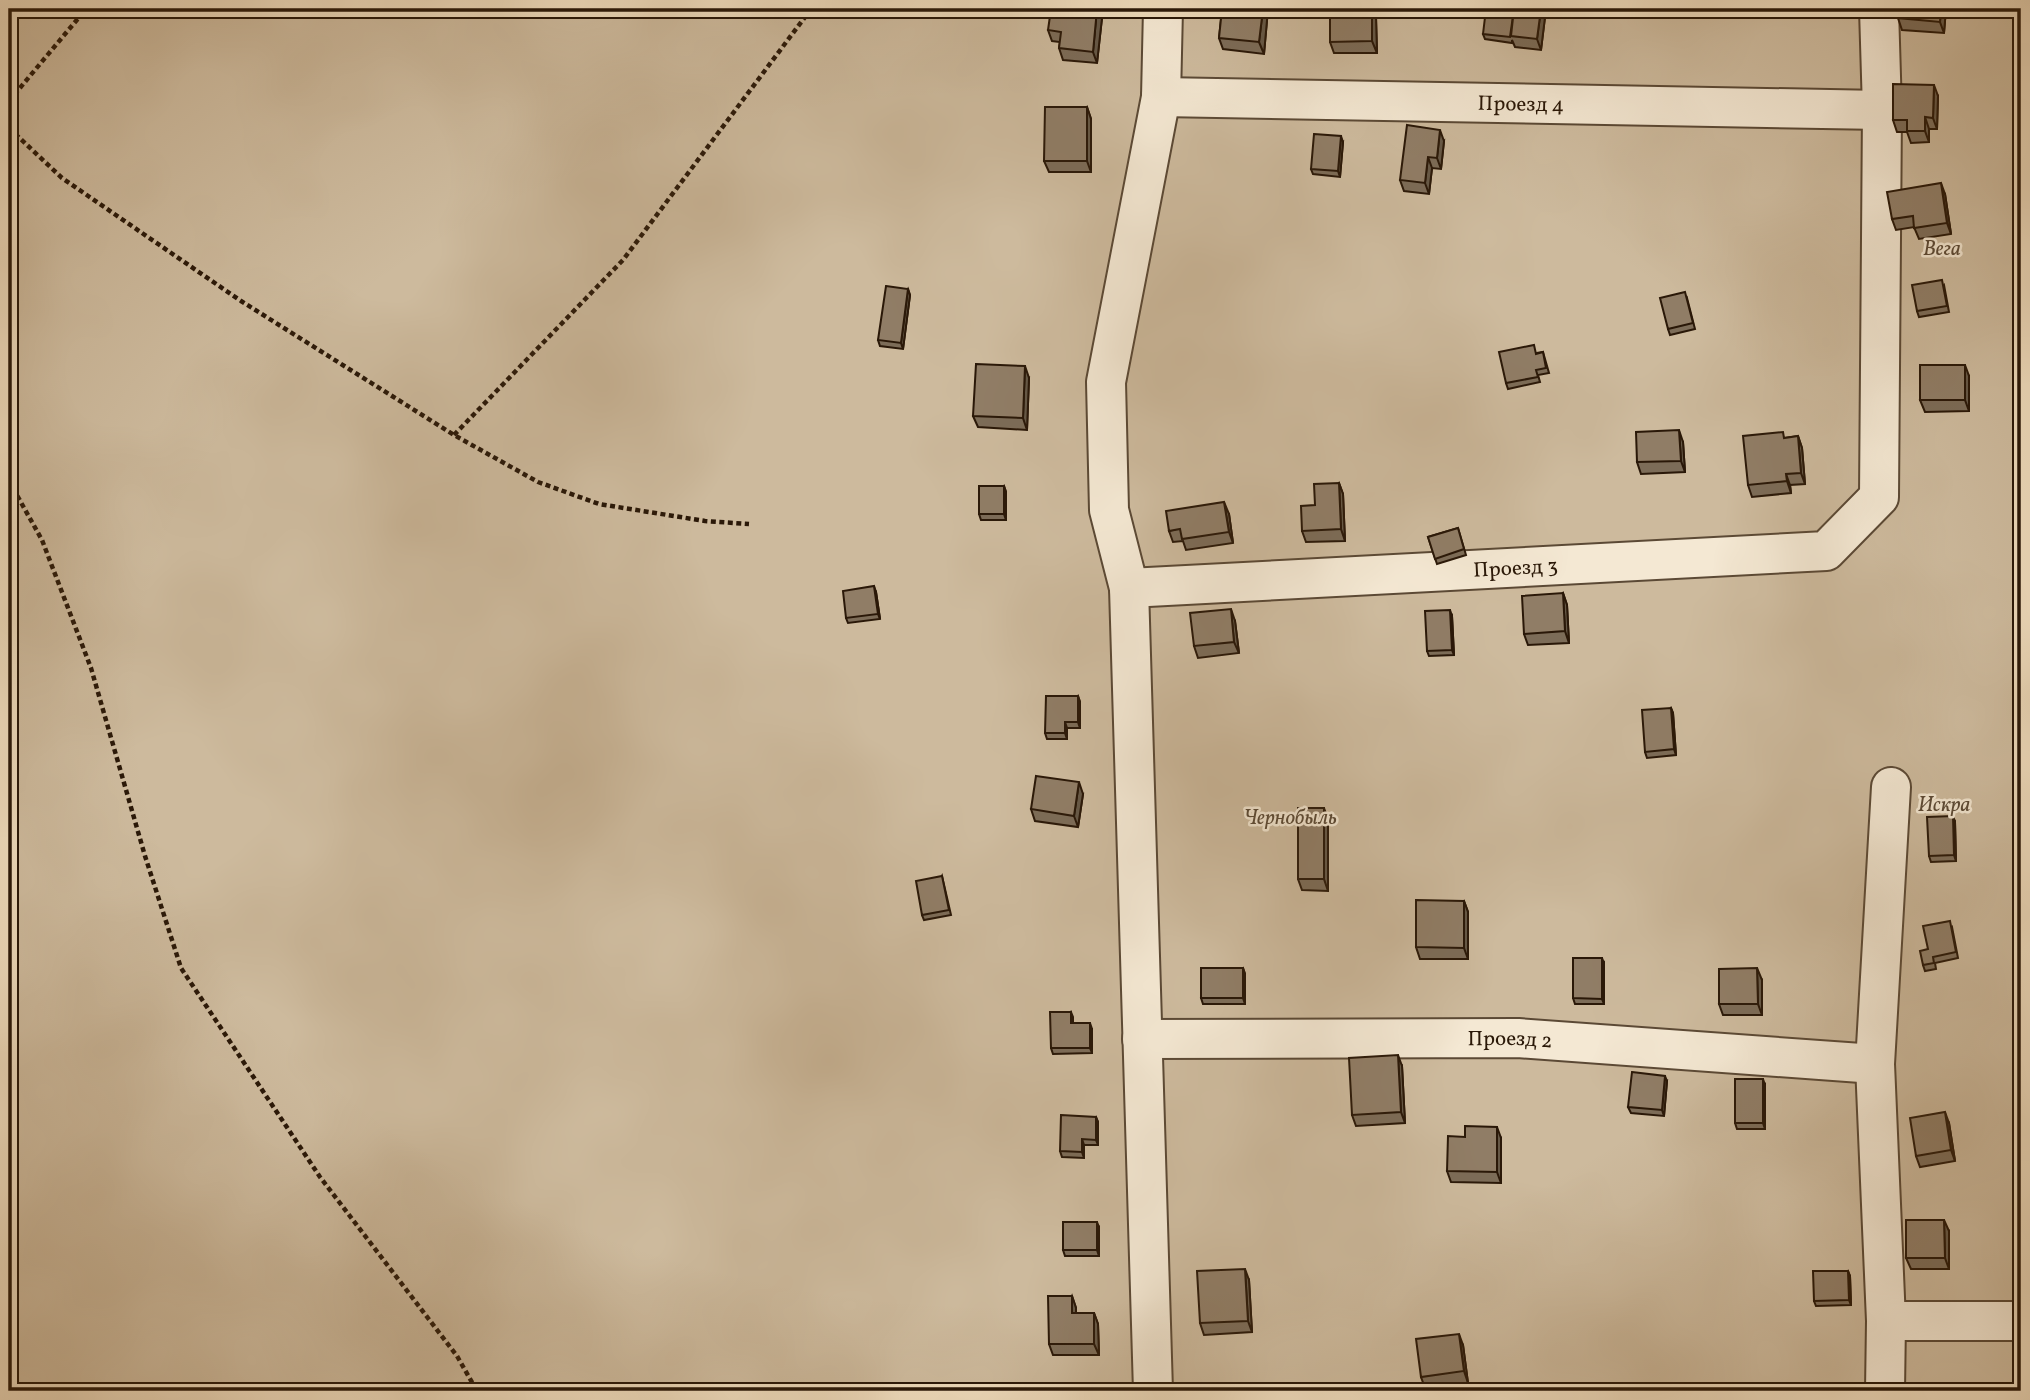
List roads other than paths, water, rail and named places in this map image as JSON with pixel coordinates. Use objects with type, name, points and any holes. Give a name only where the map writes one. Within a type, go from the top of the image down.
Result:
[{"type":"street","points":[[1153,1391],[1129,588],[1109,510],[1106,382],[1160,97],[1163,9]]},
{"type":"street","points":[[1879,9],[1882,110]]},
{"type":"street","name":"Проезд 4","points":[[1160,97],[1882,110]]},
{"type":"street","name":"Проезд 3","points":[[1129,588],[1826,551],[1879,497],[1882,110]]},
{"type":"street","points":[[1885,1391],[1886,1321],[1875,1064],[1891,787]]},
{"type":"street","name":"Проезд 2","points":[[1142,1039],[1518,1038],[1875,1064]]},
{"type":"street","points":[[1886,1321],[2021,1321]]},
{"type":"park label","name":"Вега","points":[[1942,248]]},
{"type":"park label","name":"Искра","points":[[1944,804]]},
{"type":"park label","name":"Чернобыль","points":[[1290,817]]}]
